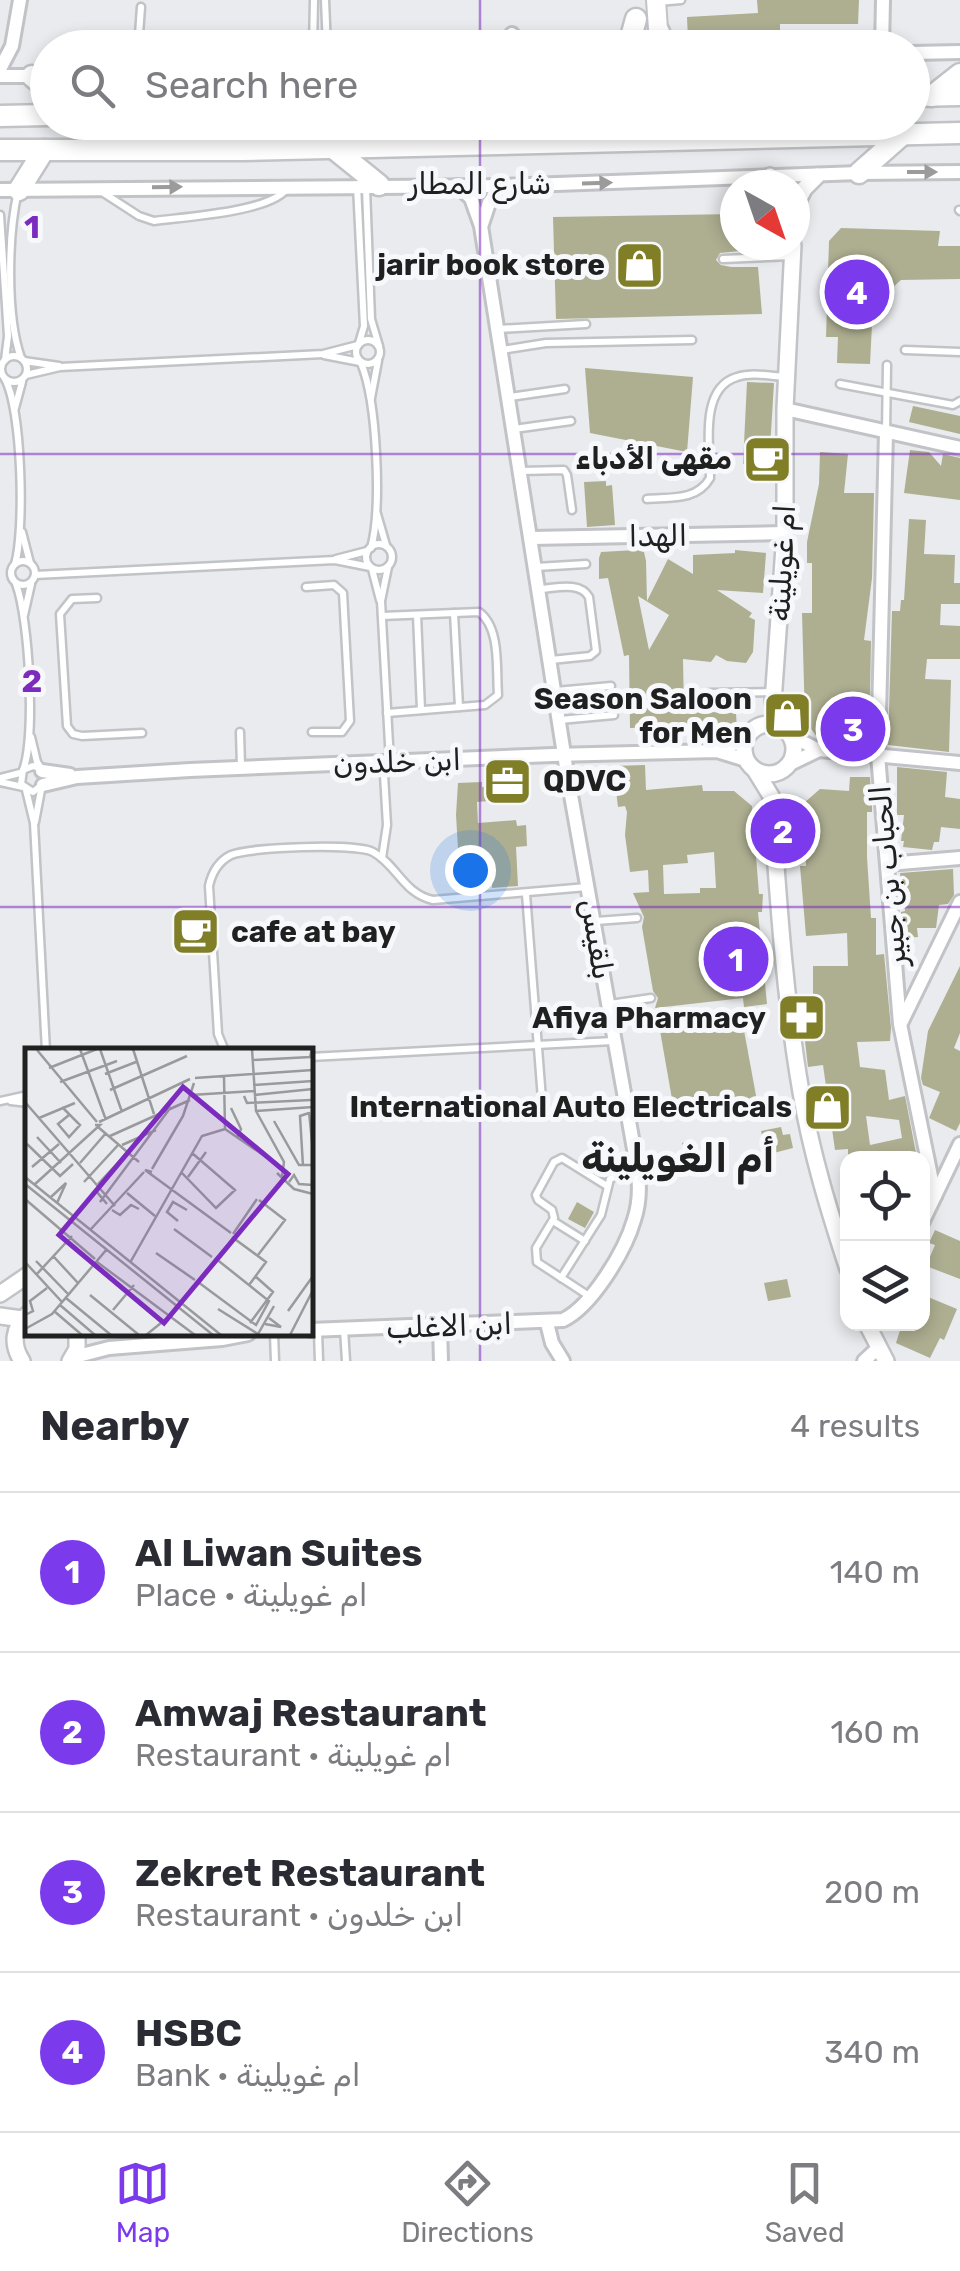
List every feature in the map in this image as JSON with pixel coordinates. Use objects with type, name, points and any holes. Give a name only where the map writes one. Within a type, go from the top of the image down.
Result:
[{"type":"main road","points":[[656,1],[659,30]]},
{"type":"main road","points":[[930,91],[960,74]]},
{"type":"main road","points":[[930,96],[960,95]]},
{"type":"main road","points":[[0,116],[30,115]]},
{"type":"main road","name":"شارع المطار","points":[[930,135],[960,134]]},
{"type":"main road","name":"شارع المطار","points":[[0,150],[337,147],[458,140]]},
{"type":"main road","points":[[859,172],[897,140]]},
{"type":"main road","points":[[337,147],[367,185]]},
{"type":"main road","points":[[9,190],[44,150]]},
{"type":"street","points":[[20,0],[12,46],[0,72],[30,78]]},
{"type":"street","points":[[882,0],[882,30]]},
{"type":"street","points":[[12,46],[30,66]]},
{"type":"street","points":[[930,53],[960,52]]},
{"type":"street","name":"شارع المطار","points":[[810,177],[859,172],[960,172]]},
{"type":"street","points":[[810,183],[817,176]]},
{"type":"street","name":"شارع المطار","points":[[9,190],[720,181]]},
{"type":"street","points":[[457,186],[472,198],[482,226]]},
{"type":"street","points":[[482,226],[489,203],[502,186]]},
{"type":"street","name":"بلقيس","points":[[482,226],[639,1192],[635,1219],[621,1250],[591,1298],[572,1316],[546,1323]]},
{"type":"street","name":"ام غويلينة","points":[[774,697],[785,534],[792,260]]},
{"type":"street","points":[[785,410],[960,448]]},
{"type":"street","name":"الحباب بن جبير","points":[[886,433],[878,755],[900,1024],[935,1196]]},
{"type":"street","name":"الهدا","points":[[531,538],[785,534]]},
{"type":"street","points":[[774,697],[744,748],[770,796],[785,986],[801,1096],[840,1244]]},
{"type":"street","points":[[770,796],[794,755],[790,733],[774,697]]},
{"type":"street","points":[[751,733],[772,724],[819,750],[960,763]]},
{"type":"street","name":"ابن خلدون","points":[[717,752],[751,733]]},
{"type":"street","points":[[751,765],[774,774],[819,750]]},
{"type":"street","name":"ابن خلدون","points":[[41,778],[241,767],[387,770],[566,755],[717,752],[751,765]]},
{"type":"street","points":[[888,864],[960,858]]},
{"type":"street","points":[[900,1024],[955,927],[960,902]]},
{"type":"street","points":[[930,1206],[960,1144]]},
{"type":"street","points":[[0,1294],[25,1278]]},
{"type":"street","points":[[0,1316],[25,1317],[15,1334],[18,1356]]},
{"type":"street","name":"ابن الاغلب","points":[[314,1330],[546,1323],[563,1361]]},
{"type":"street","points":[[440,1326],[442,1361]]},
{"type":"street","points":[[864,1361],[882,1354],[870,1331]]},
{"type":"street","points":[[72,1359],[109,1348],[238,1336]]},
{"type":"street","points":[[0,1342],[18,1356]]},
{"type":"lane","points":[[314,0],[314,30]]},
{"type":"lane","points":[[325,0],[326,30]]},
{"type":"lane","points":[[656,1],[681,0]]},
{"type":"lane","points":[[140,30],[141,7]]},
{"type":"lane","points":[[367,185],[364,326],[356,354],[371,399],[376,513],[367,561],[381,601],[387,713],[387,825],[382,858]]},
{"type":"lane","points":[[367,185],[371,319],[379,346],[371,399]]},
{"type":"lane","points":[[97,188],[139,216],[154,221],[263,205],[284,195],[289,186]]},
{"type":"lane","points":[[9,190],[15,334],[24,377],[15,409]]},
{"type":"lane","points":[[0,215],[8,336],[1,369],[15,409],[21,530],[33,579],[24,616]]},
{"type":"lane","points":[[498,329],[586,324]]},
{"type":"lane","points":[[3,377],[12,382],[60,367],[323,354],[368,340],[379,346]]},
{"type":"lane","points":[[501,350],[546,344],[692,340]]},
{"type":"lane","points":[[905,350],[960,352]]},
{"type":"lane","points":[[323,354],[368,365],[378,360]]},
{"type":"lane","points":[[3,361],[13,356],[60,367]]},
{"type":"lane","points":[[886,433],[887,364]]},
{"type":"lane","points":[[646,499],[693,495],[704,489],[710,478],[712,404],[720,386],[739,376],[786,377]]},
{"type":"lane","points":[[840,384],[953,405],[960,402]]},
{"type":"lane","points":[[509,397],[565,388]]},
{"type":"lane","points":[[514,429],[571,421]]},
{"type":"lane","points":[[520,471],[564,470],[572,510]]},
{"type":"lane","points":[[376,513],[392,556],[381,601]]},
{"type":"lane","points":[[21,530],[10,573],[24,616],[30,736],[41,778],[34,823],[46,1048]]},
{"type":"lane","points":[[0,578],[15,583],[334,560],[376,544],[386,546]]},
{"type":"lane","points":[[334,560],[382,570],[388,566]]},
{"type":"lane","points":[[1,570],[21,561],[30,563]]},
{"type":"lane","points":[[536,566],[586,564]]},
{"type":"lane","points":[[306,587],[334,585],[344,594],[350,721],[342,732],[312,732]]},
{"type":"lane","points":[[540,589],[577,587],[589,597],[594,653],[550,660]]},
{"type":"lane","points":[[96,598],[72,600],[60,614],[67,726],[73,734],[82,736],[142,733]]},
{"type":"lane","points":[[382,616],[479,612],[487,618],[492,632],[498,694],[485,705],[387,713]]},
{"type":"lane","points":[[454,613],[458,707]]},
{"type":"lane","points":[[418,614],[421,710]]},
{"type":"lane","points":[[556,691],[611,686]]},
{"type":"lane","points":[[709,693],[774,697]]},
{"type":"lane","points":[[560,720],[614,715]]},
{"type":"lane","points":[[240,732],[241,767]]},
{"type":"lane","points":[[30,736],[20,780],[34,823]]},
{"type":"lane","points":[[0,780],[32,766],[41,778]]},
{"type":"lane","points":[[0,780],[34,792],[41,778]]},
{"type":"lane","points":[[224,1048],[218,1034],[209,886],[218,866],[242,852],[356,847],[382,858],[406,887],[426,899],[589,887]]},
{"type":"lane","points":[[526,894],[543,1112]]},
{"type":"lane","points":[[594,921],[636,918]]},
{"type":"lane","points":[[608,1005],[652,998]]},
{"type":"lane","points":[[312,1057],[614,1041]]},
{"type":"lane","points":[[0,1101],[25,1096]]},
{"type":"lane","points":[[10,1100],[25,1102]]},
{"type":"lane","points":[[591,1298],[535,1258],[536,1248],[553,1221],[552,1210],[536,1194],[556,1160],[566,1158],[607,1186]]},
{"type":"lane","points":[[561,1278],[601,1215],[613,1176],[637,1166]]},
{"type":"lane","points":[[553,1221],[585,1241]]},
{"type":"lane","points":[[344,1329],[346,1361]]},
{"type":"lane","points":[[314,1330],[319,1361]]},
{"type":"lane","points":[[274,1336],[276,1361]]},
{"type":"building","points":[[757,0],[859,0],[858,24],[780,24],[780,30],[688,30],[687,17],[758,13]]},
{"type":"building","points":[[720,214],[720,253],[716,260],[731,267],[758,267],[762,314],[556,319],[553,217]]},
{"type":"building","points":[[841,228],[940,231],[938,246],[960,246],[960,279],[901,280],[873,305],[870,364],[837,363],[838,337],[826,337],[829,241]]},
{"type":"building","points":[[585,368],[693,377],[687,452],[590,433]]},
{"type":"building","points":[[747,382],[774,383],[769,465],[743,464]]},
{"type":"building","points":[[913,406],[960,416],[960,434],[909,422]]},
{"type":"building","points":[[910,450],[929,452],[941,466],[943,454],[960,458],[960,500],[904,493]]},
{"type":"building","points":[[820,452],[848,454],[844,493],[874,493],[872,578],[864,640],[871,641],[870,695],[858,694],[857,719],[862,720],[862,738],[818,738],[805,721],[802,613],[812,613],[812,563],[807,563],[807,542],[819,484]]},
{"type":"building","points":[[606,481],[606,486],[612,485],[615,525],[587,527],[584,482]]},
{"type":"building","points":[[909,519],[926,520],[924,554],[955,555],[954,583],[960,583],[960,604],[941,604],[940,625],[960,626],[960,659],[927,659],[925,679],[951,680],[949,752],[888,745],[892,611],[900,611],[904,600]]},
{"type":"building","points":[[735,550],[766,553],[763,593],[717,590],[752,613],[749,617],[755,620],[753,652],[746,663],[716,655],[711,662],[683,659],[684,711],[736,713],[737,731],[711,738],[688,738],[688,727],[630,728],[629,655],[624,656],[608,578],[599,579],[601,552],[644,552],[647,601],[668,559],[693,574],[693,555]],"holes":[[[638,596],[669,615],[649,650]]]},
{"type":"building","points":[[645,765],[646,790],[702,785],[703,791],[734,791],[752,806],[759,894],[763,894],[762,912],[758,912],[767,1004],[744,1007],[743,998],[655,1008],[658,998],[653,991],[642,927],[644,917],[633,893],[649,892],[648,870],[630,872],[625,835],[627,812],[625,806],[618,807],[613,766]],"holes":[[[714,852],[716,888],[700,888],[700,893],[664,894],[663,865],[688,863],[687,855]]]},
{"type":"building","points":[[897,767],[947,772],[945,797],[960,799],[960,829],[941,827],[939,842],[934,842],[932,850],[903,847],[904,815],[897,815]]},
{"type":"building","points":[[850,777],[870,777],[872,812],[867,812],[867,857],[871,918],[876,918],[876,955],[884,954],[891,1028],[890,1041],[857,1042],[860,1067],[885,1070],[889,1100],[905,1096],[916,1151],[835,1150],[823,1065],[808,1067],[805,1041],[815,1040],[810,998],[813,966],[848,966],[847,933],[806,936],[800,866],[806,866],[804,803],[820,789],[849,791]],"holes":[[[866,1116],[899,1120],[902,1138],[870,1145]]]},
{"type":"building","points":[[482,782],[482,787],[498,785],[500,800],[477,802],[478,823],[516,820],[517,826],[526,825],[527,846],[516,847],[518,886],[492,888],[492,880],[460,882],[458,783]]},
{"type":"building","points":[[953,869],[954,895],[948,904],[939,905],[936,928],[917,928],[918,937],[903,938],[901,912],[905,911],[900,873]]},
{"type":"building","points":[[960,966],[960,1033],[954,1048],[960,1051],[960,1123],[956,1131],[929,1118],[940,1092],[923,1085],[921,1078],[928,1031]]},
{"type":"building","points":[[659,1025],[743,1025],[757,1101],[672,1099]]},
{"type":"building","points":[[781,1127],[783,1135],[790,1134],[793,1148],[766,1155],[761,1131]]},
{"type":"building","points":[[694,1141],[699,1167],[687,1170],[682,1143]]},
{"type":"building","points":[[577,1202],[594,1212],[585,1228],[568,1219]]},
{"type":"building","points":[[935,1230],[960,1241],[960,1279],[930,1268],[935,1245],[930,1241]]},
{"type":"building","points":[[787,1279],[791,1297],[768,1301],[764,1283]]},
{"type":"building","points":[[930,1298],[957,1309],[944,1340],[940,1338],[930,1358],[896,1343],[900,1331],[930,1331]]},
{"type":"place","name":"jarir book store","points":[[640,265]]},
{"type":"place","name":"HSBC","points":[[857,292]]},
{"type":"place","name":"مقهى الأدباء","points":[[767,459]]},
{"type":"place","name":"Season Saloon for Men","points":[[787,716]]},
{"type":"place","name":"Zekret Restaurant","points":[[853,729]]},
{"type":"place","name":"QDVC","points":[[508,781]]},
{"type":"place","name":"Amwaj Restaurant","points":[[783,831]]},
{"type":"place","name":"cafe at bay","points":[[196,932]]},
{"type":"place","name":"Al Liwan Suites","points":[[736,959]]},
{"type":"place","name":"Afiya Pharmacy","points":[[801,1018]]},
{"type":"place","name":"International Auto Electricals","points":[[827,1107]]},
{"type":"district","name":"أم الغويلينة","points":[[678,1158]]}]
